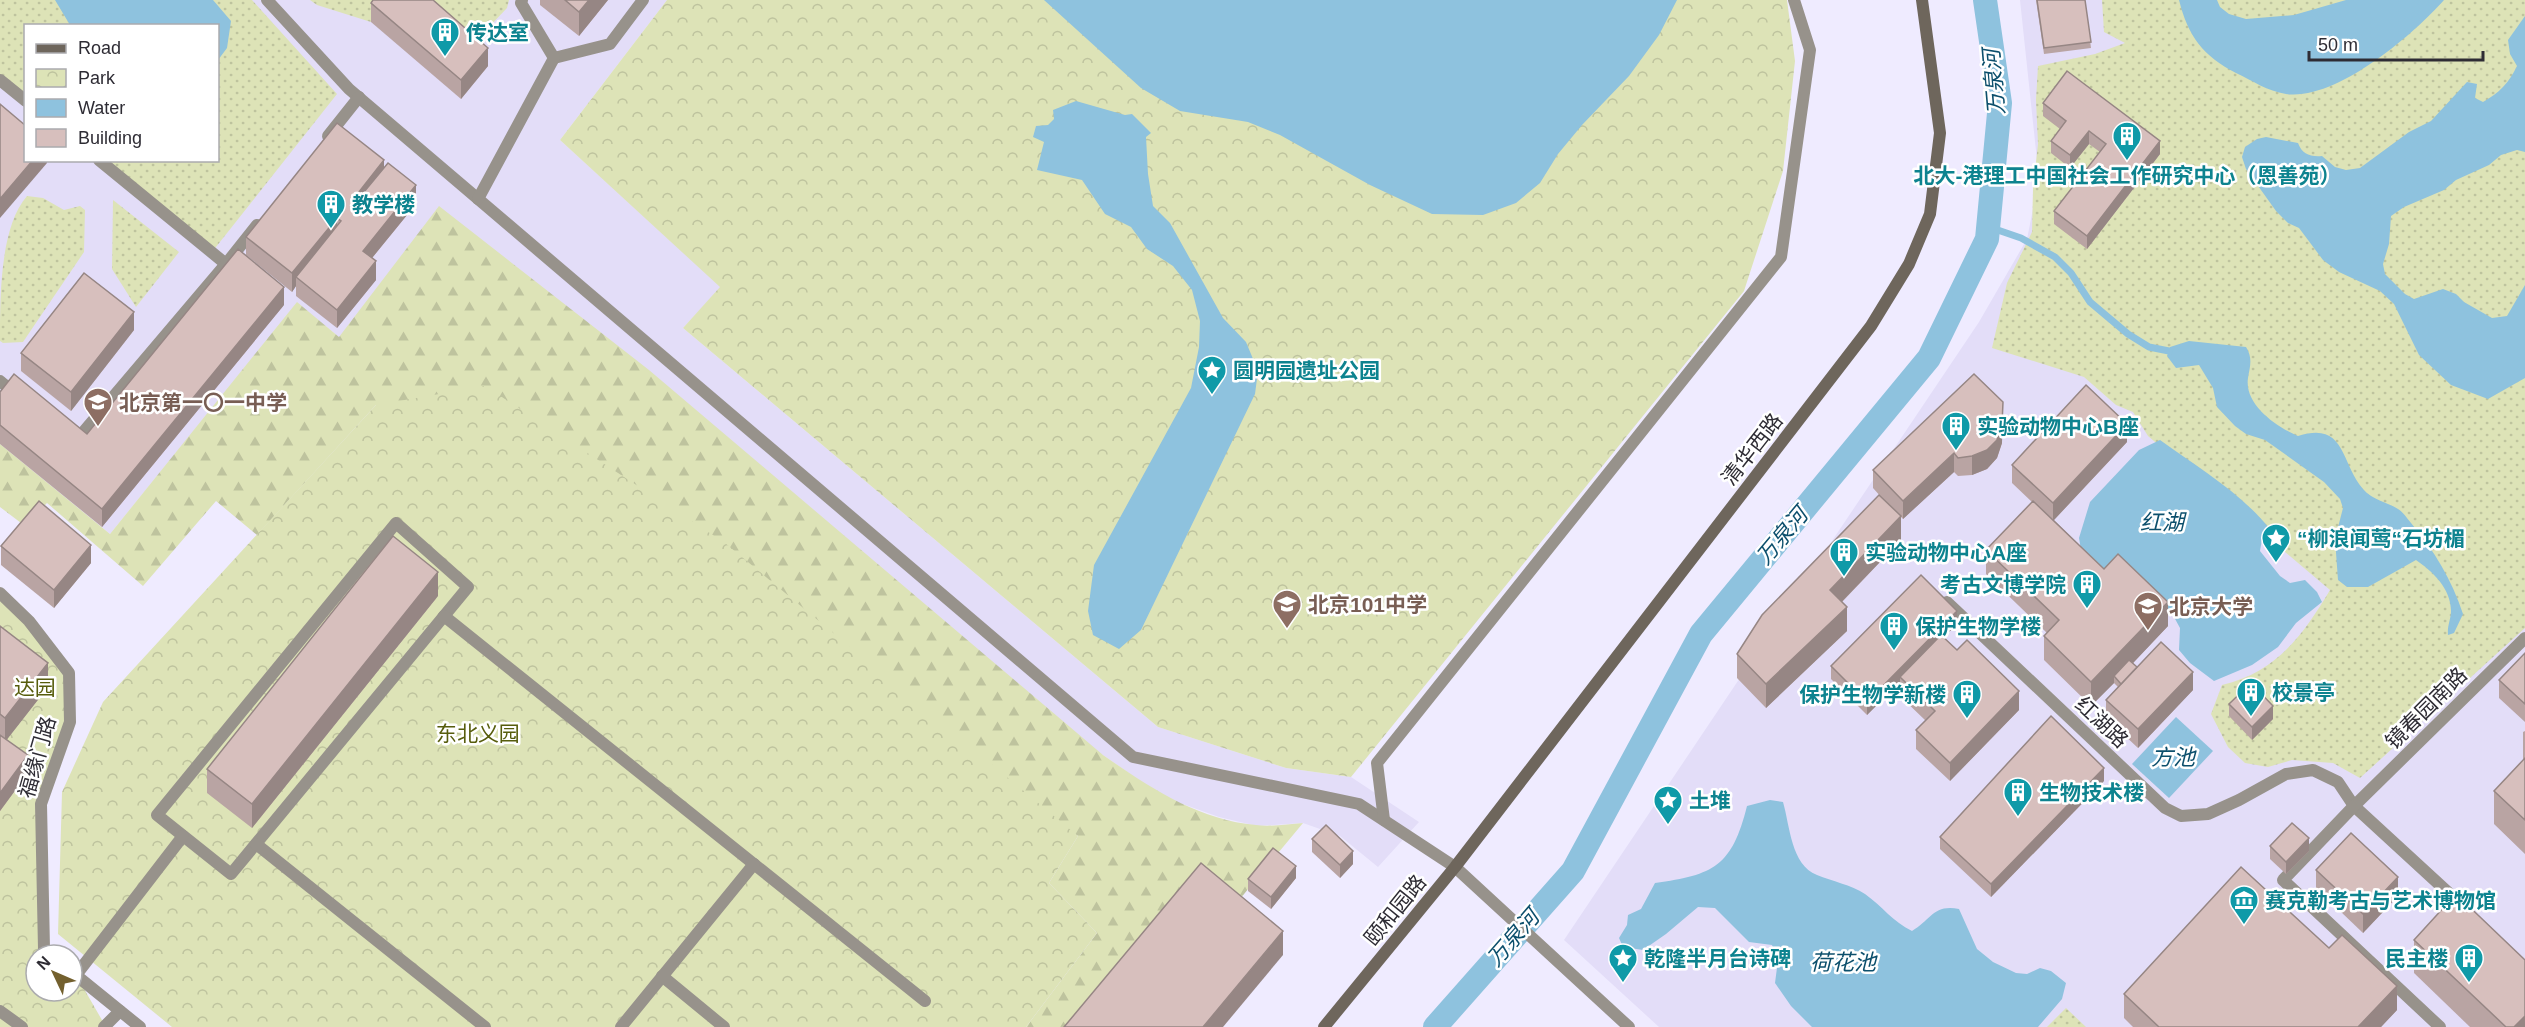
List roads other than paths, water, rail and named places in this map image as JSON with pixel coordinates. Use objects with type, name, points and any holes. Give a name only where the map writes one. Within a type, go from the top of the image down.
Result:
[{"type":"main road","name":"清华西路","points":[[1455,867],[1871,327],[1909,264],[1930,214],[1940,133],[1922,0]]},
{"type":"main road","name":"颐和园路","points":[[1324,1027],[1455,867]]},
{"type":"street","points":[[267,0],[359,98],[1133,757],[1359,804],[1455,867]]},
{"type":"street","points":[[522,0],[521,3],[554,58]]},
{"type":"street","points":[[478,199],[554,58],[610,44],[643,0]]},
{"type":"street","points":[[1383,820],[1377,763],[1781,257],[1810,50],[1794,0]]},
{"type":"street","points":[[0,80],[24,98]]},
{"type":"street","points":[[320,146],[359,98]]},
{"type":"street","points":[[101,162],[226,264]]},
{"type":"street","points":[[66,435],[75,442],[226,264],[268,210]]},
{"type":"street","points":[[0,381],[32,407]]},
{"type":"street","points":[[396,523],[468,587],[444,616],[231,874],[158,815],[396,523]]},
{"type":"street","name":"红湖路","points":[[1933,590],[2165,808],[2181,816],[2208,813],[2239,800],[2286,774],[2313,770],[2338,782],[2354,806],[2474,916]]},
{"type":"street","name":"福缘门路","points":[[0,593],[29,621],[69,673],[70,722],[41,804],[44,943]]},
{"type":"street","points":[[444,616],[925,1001]]},
{"type":"street","name":"镜春园南路","points":[[2440,1027],[2283,880],[2354,806],[2525,638]]},
{"type":"street","points":[[84,961],[183,836]]},
{"type":"street","points":[[256,844],[485,1027]]},
{"type":"street","points":[[621,1027],[754,864]]},
{"type":"street","name":"颐和园路","points":[[1455,867],[1629,1027]]},
{"type":"street","points":[[662,976],[724,1027]]},
{"type":"street","points":[[84,982],[140,1027]]},
{"type":"street","points":[[0,1011],[22,1027]]},
{"type":"street","points":[[104,1027],[120,1011]]},
{"type":"water","points":[[55,0],[213,0],[231,21],[227,48],[219,59],[219,24],[69,24]]},
{"type":"water","points":[[1044,0],[1677,0],[1659,35],[1629,76],[1582,125],[1558,154],[1540,183],[1516,203],[1483,215],[1432,214],[1370,185],[1280,135],[1248,122],[1180,111],[1141,88]]},
{"type":"water","points":[[2179,0],[2217,0],[2220,7],[2229,14],[2246,19],[2294,15],[2346,0],[2444,0],[2394,47],[2350,77],[2306,93],[2286,94],[2273,91],[2236,73],[2206,52],[2192,34]]},
{"type":"water","points":[[2525,16],[2525,152],[2517,150],[2501,155],[2489,165],[2456,180],[2444,190],[2404,207],[2391,216],[2389,244],[2383,264],[2385,274],[2405,294],[2414,299],[2443,289],[2456,294],[2464,302],[2492,318],[2507,316],[2525,285],[2525,378],[2488,399],[2451,385],[2419,355],[2394,304],[2380,291],[2339,272],[2323,260],[2299,228],[2288,223],[2276,211],[2246,169],[2242,157],[2245,147],[2257,139],[2266,137],[2298,143],[2304,152],[2322,156],[2335,167],[2346,170],[2360,168],[2409,132],[2431,121],[2467,82],[2477,84],[2475,98],[2483,102],[2499,91],[2511,78],[2517,66],[2510,54],[2508,40]]},
{"type":"water","points":[[1076,101],[1125,115],[1132,114],[1151,133],[1146,137],[1153,206],[1170,223],[1223,318],[1246,342],[1258,371],[1255,394],[1141,630],[1119,649],[1093,635],[1088,611],[1094,565],[1191,388],[1199,347],[1200,321],[1192,290],[1173,266],[1147,249],[1131,227],[1105,214],[1082,180],[1037,170],[1044,142],[1033,137],[1036,126],[1048,125],[1054,119],[1053,110]]},
{"type":"water","points":[[2189,341],[2246,347],[2250,358],[2248,388],[2251,397],[2264,414],[2298,436],[2314,433],[2325,434],[2334,439],[2363,489],[2371,496],[2403,513],[2435,555],[2448,577],[2463,614],[2454,633],[2448,635],[2451,611],[2448,595],[2440,581],[2416,560],[2368,587],[2347,587],[2338,580],[2335,539],[2343,508],[2340,499],[2324,482],[2265,440],[2246,434],[2235,426],[2217,407],[2213,388],[2199,365],[2176,368],[2167,356],[2170,347]]},
{"type":"water","name":"红湖","points":[[2160,440],[2218,481],[2258,515],[2269,528],[2262,539],[2260,551],[2280,576],[2290,583],[2305,580],[2317,592],[2322,602],[2296,623],[2278,647],[2252,665],[2214,681],[2190,663],[2179,650],[2180,628],[2174,617],[2140,584],[2099,575],[2082,556],[2079,538],[2090,502],[2139,450]]},
{"type":"water","name":"方池","points":[[2176,717],[2213,751],[2169,798],[2132,764]]},
{"type":"water","name":"荷花池","points":[[1770,800],[1783,802],[1793,844],[1808,870],[1860,891],[1912,931],[1938,911],[1950,908],[1959,909],[1977,949],[1993,962],[2016,973],[2027,974],[2040,968],[2051,971],[2066,983],[2062,999],[2038,1027],[1812,1027],[1791,1006],[1775,983],[1778,960],[1772,945],[1749,942],[1715,908],[1698,907],[1643,950],[1623,947],[1619,938],[1627,925],[1628,915],[1641,909],[1655,883],[1692,876],[1718,864],[1735,842],[1747,806]]},
{"type":"waterway","name":"万泉河","points":[[1435,1027],[1573,871],[1701,634],[1929,358],[1987,239],[2000,103],[1985,0]]},
{"type":"waterway","points":[[1989,227],[2021,238],[2055,257],[2071,273],[2090,302],[2128,334],[2149,347],[2169,351]]},
{"type":"place","name":"传达室","points":[[445,58]]},
{"type":"place","name":"北大-港理工中国社会工作研究中心（恩善苑）","points":[[2127,162]]},
{"type":"place","name":"教学楼","points":[[331,230]]},
{"type":"place","name":"圆明园遗址公园","points":[[1212,396]]},
{"type":"place","name":"北京第一〇一中学","points":[[98,428]]},
{"type":"place","name":"实验动物中心B座","points":[[1956,452]]},
{"type":"place","name":"“柳浪闻莺“石坊楣","points":[[2276,564]]},
{"type":"place","name":"实验动物中心A座","points":[[1844,578]]},
{"type":"place","name":"考古文博学院","points":[[2087,610]]},
{"type":"place","name":"北京101中学","points":[[1287,630]]},
{"type":"place","name":"北京大学","points":[[2148,632]]},
{"type":"place","name":"保护生物学楼","points":[[1894,652]]},
{"type":"place","name":"校景亭","points":[[2251,718]]},
{"type":"place","name":"保护生物学新楼","points":[[1967,720]]},
{"type":"place","name":"生物技术楼","points":[[2018,818]]},
{"type":"place","name":"土堆","points":[[1668,826]]},
{"type":"place","name":"赛克勒考古与艺术博物馆","points":[[2244,926]]},
{"type":"place","name":"乾隆半月台诗碑","points":[[1623,984]]},
{"type":"place","name":"民主楼","points":[[2469,984]]},
{"type":"park label","name":"达园","points":[[35,687]]},
{"type":"park label","name":"东北义园","points":[[478,733]]}]
